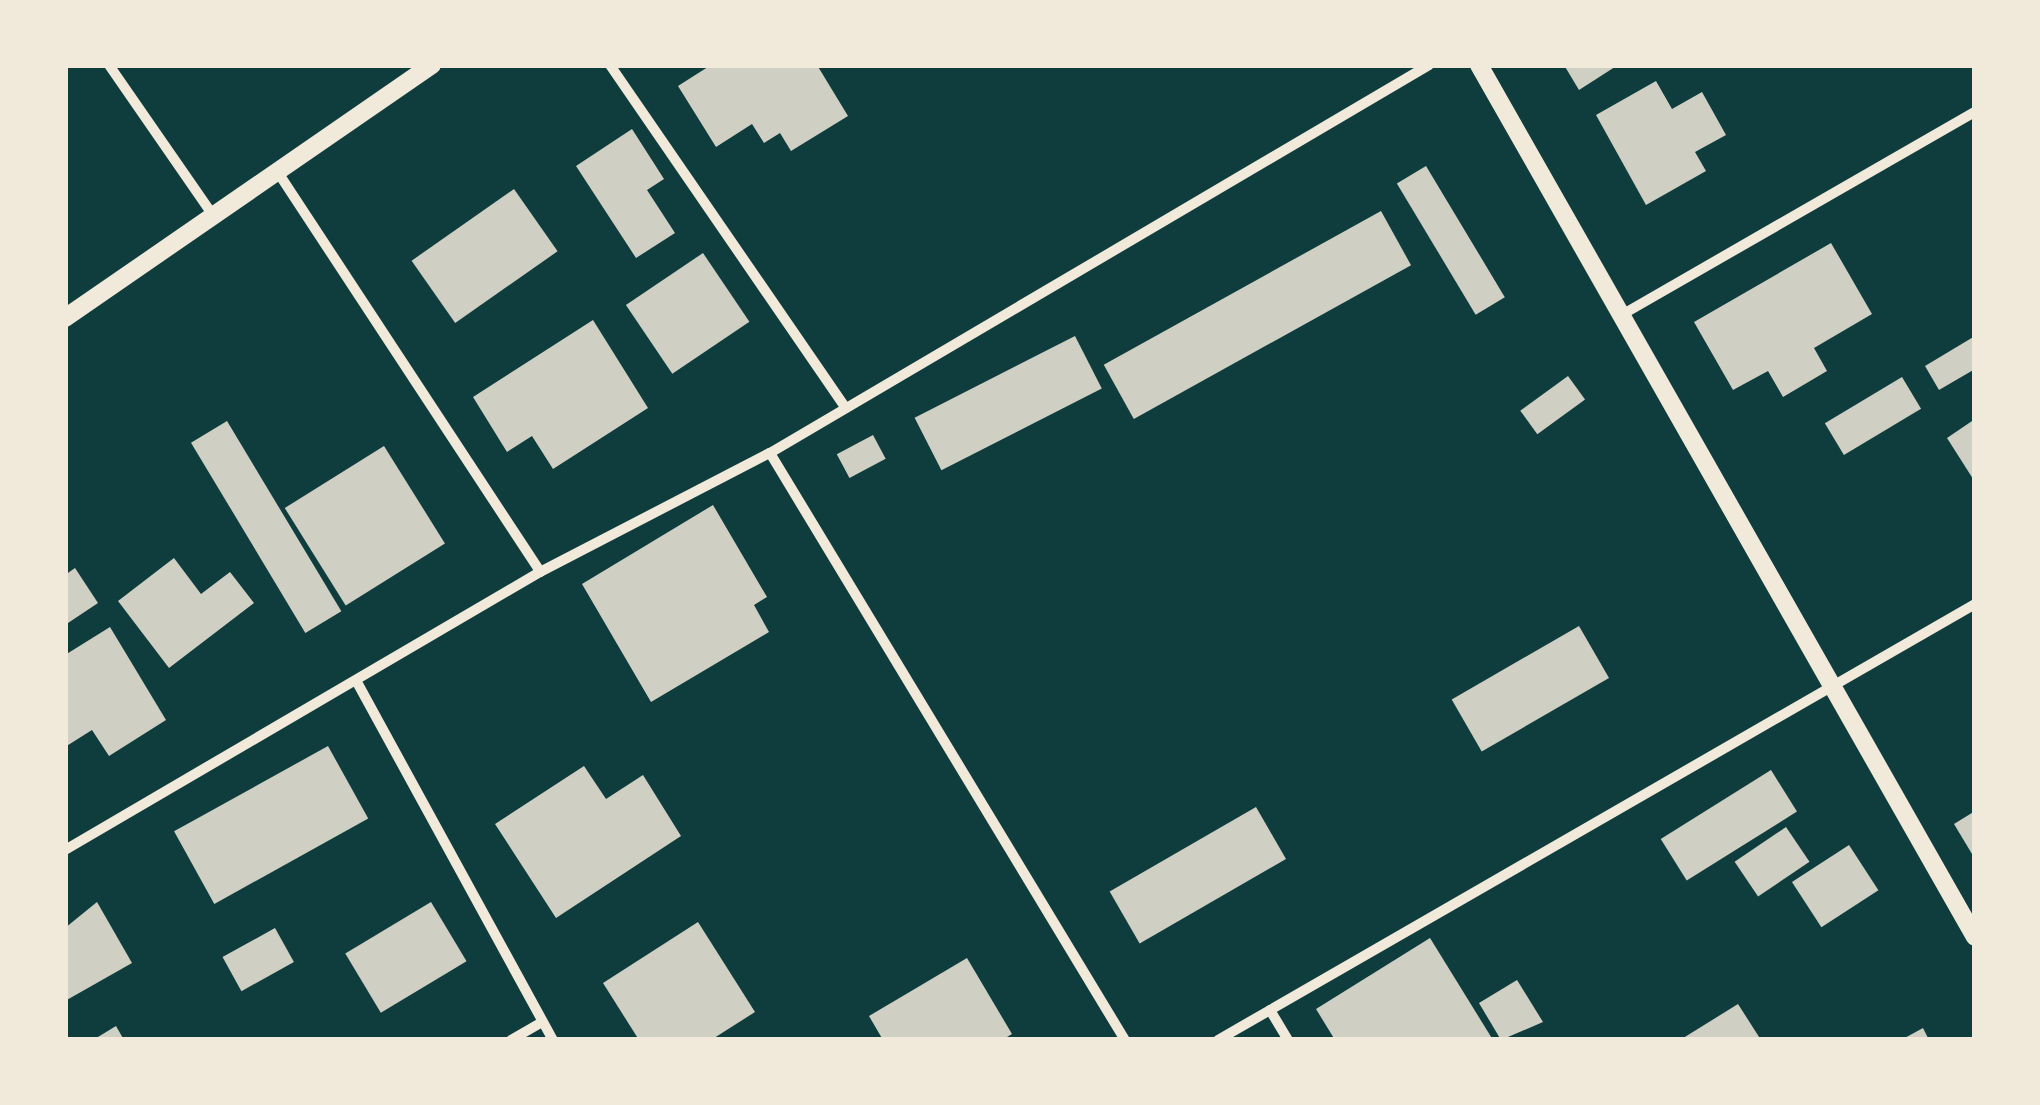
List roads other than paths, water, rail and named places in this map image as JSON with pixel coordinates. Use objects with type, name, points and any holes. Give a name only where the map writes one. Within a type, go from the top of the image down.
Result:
[{"type":"street","points":[[109,65],[212,214]]},
{"type":"street","points":[[65,318],[432,65]]},
{"type":"street","points":[[610,65],[846,408]]},
{"type":"street","points":[[65,850],[358,684],[540,572],[770,453],[1429,65]]},
{"type":"street","points":[[1479,65],[1625,313],[1830,688],[1975,937]]},
{"type":"street","points":[[1625,313],[1975,112]]},
{"type":"street","points":[[278,174],[540,572]]},
{"type":"street","points":[[770,453],[1124,1040]]},
{"type":"street","points":[[1218,1040],[1975,604]]},
{"type":"street","points":[[358,684],[553,1040]]},
{"type":"street","points":[[1270,1010],[1288,1040]]},
{"type":"street","points":[[511,1040],[542,1022]]}]
